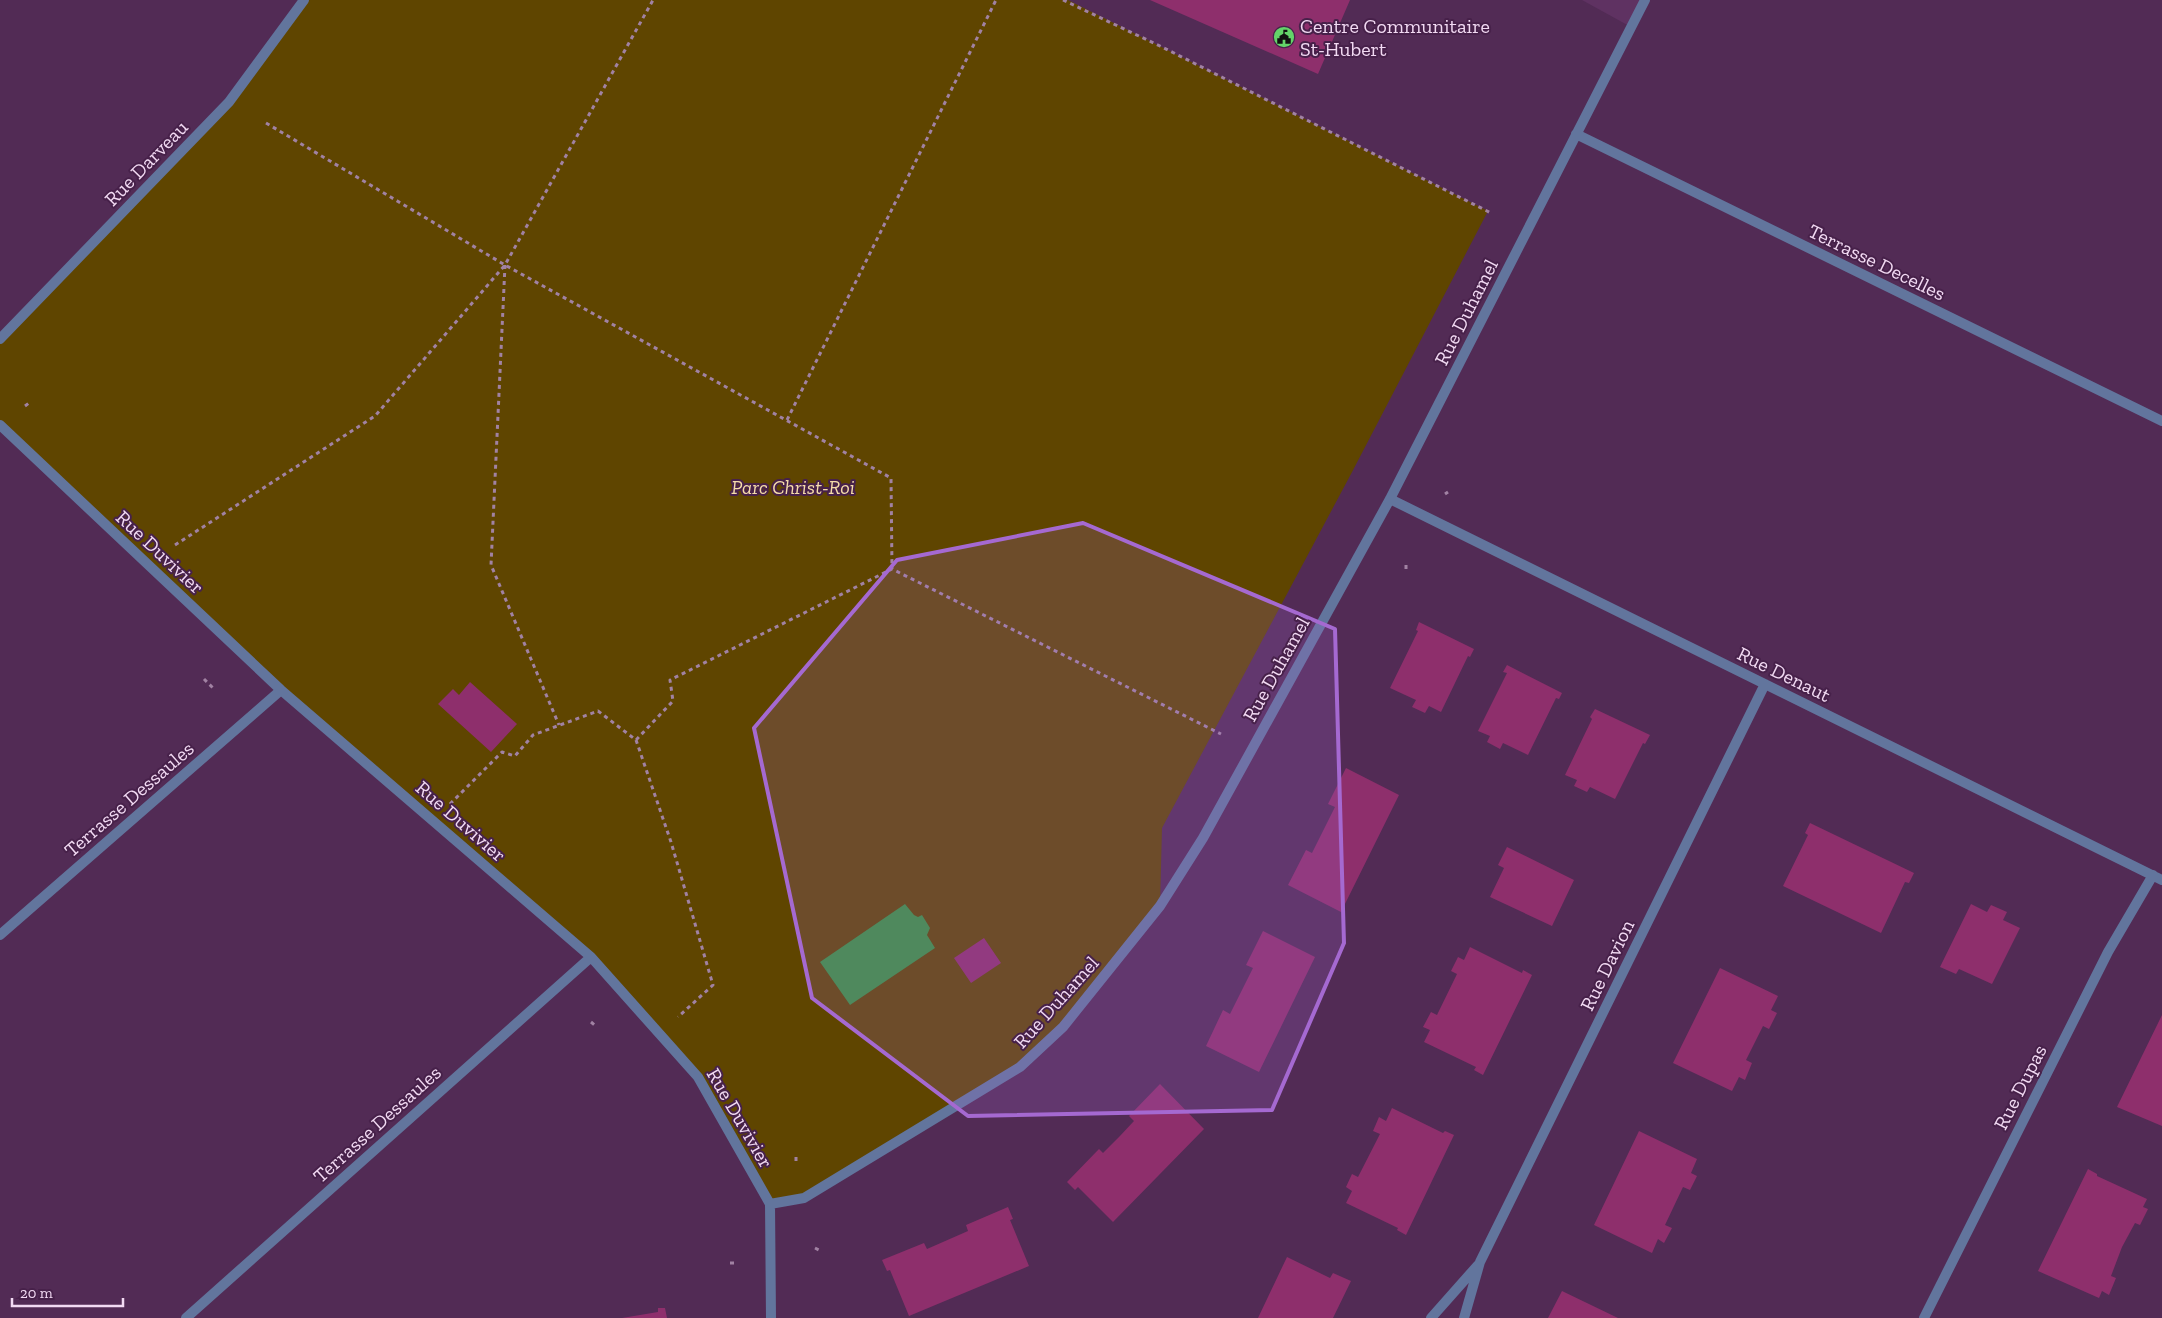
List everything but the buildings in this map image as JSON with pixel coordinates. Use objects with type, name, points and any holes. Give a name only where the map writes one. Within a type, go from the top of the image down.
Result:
[{"type":"street","name":"Rue Darveau","points":[[0,339],[229,102],[304,0]]},
{"type":"street","name":"Rue Duhamel","points":[[770,1204],[804,1198],[1020,1067],[1063,1027],[1160,906],[1203,838],[1390,499],[1645,0]]},
{"type":"street","name":"Terrasse Decelles","points":[[1576,134],[2162,421]]},
{"type":"street","name":"Rue Duvivier","points":[[0,425],[281,690],[592,957],[698,1076],[770,1204],[770,1318]]},
{"type":"street","name":"Rue Denaut","points":[[1390,499],[2158,878]]},
{"type":"street","name":"Rue Davion","points":[[1464,1318],[1480,1262],[1765,684]]},
{"type":"street","name":"Terrasse Dessaules","points":[[0,935],[281,690]]},
{"type":"street","name":"Rue Dupas","points":[[1924,1318],[2108,952],[2158,878]]},
{"type":"street","name":"Terrasse Dessaules","points":[[186,1318],[592,957]]},
{"type":"street","name":"Rue Davion","points":[[1431,1318],[1480,1262]]},
{"type":"path","points":[[175,545],[375,416],[505,265],[653,0]]},
{"type":"path","points":[[787,420],[996,0]]},
{"type":"path","points":[[1063,0],[1169,50],[1491,212]]},
{"type":"path","points":[[266,123],[505,265],[891,478],[892,569]]},
{"type":"path","points":[[505,265],[491,565],[559,725]]},
{"type":"path","points":[[25,406],[29,402]]},
{"type":"path","points":[[1406,565],[1406,570]]},
{"type":"path","points":[[892,569],[1221,734]]},
{"type":"path","points":[[636,740],[673,701],[670,680],[892,569]]},
{"type":"path","points":[[204,679],[213,688]]},
{"type":"path","points":[[434,821],[502,752],[515,756],[533,735],[598,711],[636,740],[672,842],[713,986],[661,1034]]},
{"type":"path","points":[[592,1022],[597,1027]]},
{"type":"path","points":[[730,1264],[735,1263]]},
{"type":"highlighted area","points":[[1083,523],[1335,629],[1344,943],[1272,1110],[968,1116],[812,998],[754,728],[897,560]]},
{"type":"shaded area","points":[[1582,0],[1645,0],[1631,27]]},
{"type":"shaded area","points":[[905,904],[914,915],[918,917],[922,915],[930,928],[927,935],[935,948],[850,1005],[820,962]]},
{"type":"green space","name":"Parc Christ-Roi","points":[[304,0],[1068,0],[1488,211],[1351,474],[1162,828],[1160,906],[1063,1027],[1020,1067],[804,1198],[770,1204],[698,1077],[591,957],[281,690],[0,425],[0,339],[229,102]]},
{"type":"place","name":"Centre Communitaire St-Hubert","points":[[1284,37]]}]
